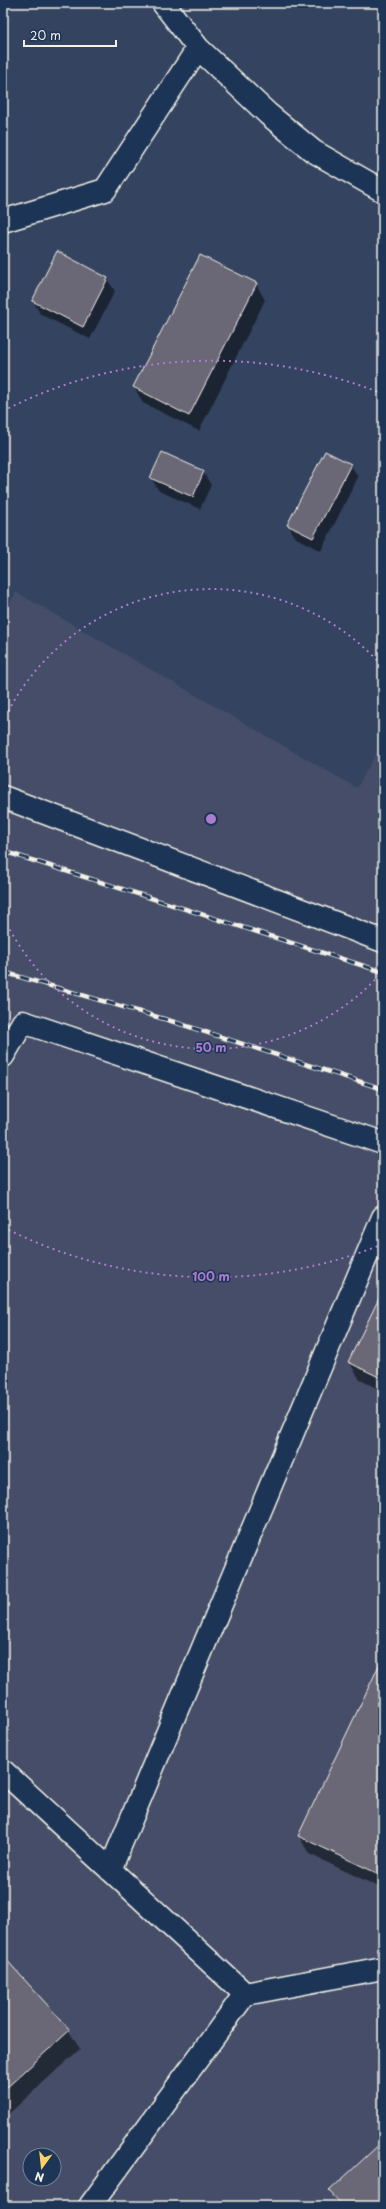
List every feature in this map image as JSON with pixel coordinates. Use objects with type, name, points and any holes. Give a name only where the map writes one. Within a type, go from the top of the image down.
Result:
[{"type":"lane","points":[[163,3],[198,48],[268,114],[313,151],[383,191]]},
{"type":"lane","points":[[3,221],[105,190],[198,48]]},
{"type":"lane","points":[[3,797],[383,941]]},
{"type":"lane","points":[[3,1056],[23,1022],[383,1143]]},
{"type":"lane","points":[[110,1870],[383,1217]]},
{"type":"lane","points":[[3,1771],[246,1994]]},
{"type":"lane","points":[[90,2206],[246,1994],[383,1968]]},
{"type":"shaded area","points":[[16,592],[357,788],[383,741],[383,2206],[3,2206],[3,616]]},
{"type":"building","points":[[57,251],[108,278],[83,327],[32,301]]},
{"type":"building","points":[[200,255],[257,283],[189,416],[133,387]]},
{"type":"building","points":[[325,451],[351,464],[313,538],[287,525]]},
{"type":"building","points":[[162,452],[204,471],[193,497],[150,478]]},
{"type":"building","points":[[383,1290],[383,1379],[348,1362]]},
{"type":"building","points":[[383,1657],[383,1876],[298,1836]]},
{"type":"building","points":[[3,1956],[70,2030],[3,2091]]},
{"type":"building","points":[[383,2141],[383,2206],[343,2206],[329,2191]]},
{"type":"railway","points":[[3,851],[383,972]]},
{"type":"railway","points":[[3,972],[171,1021],[383,1089]]}]
